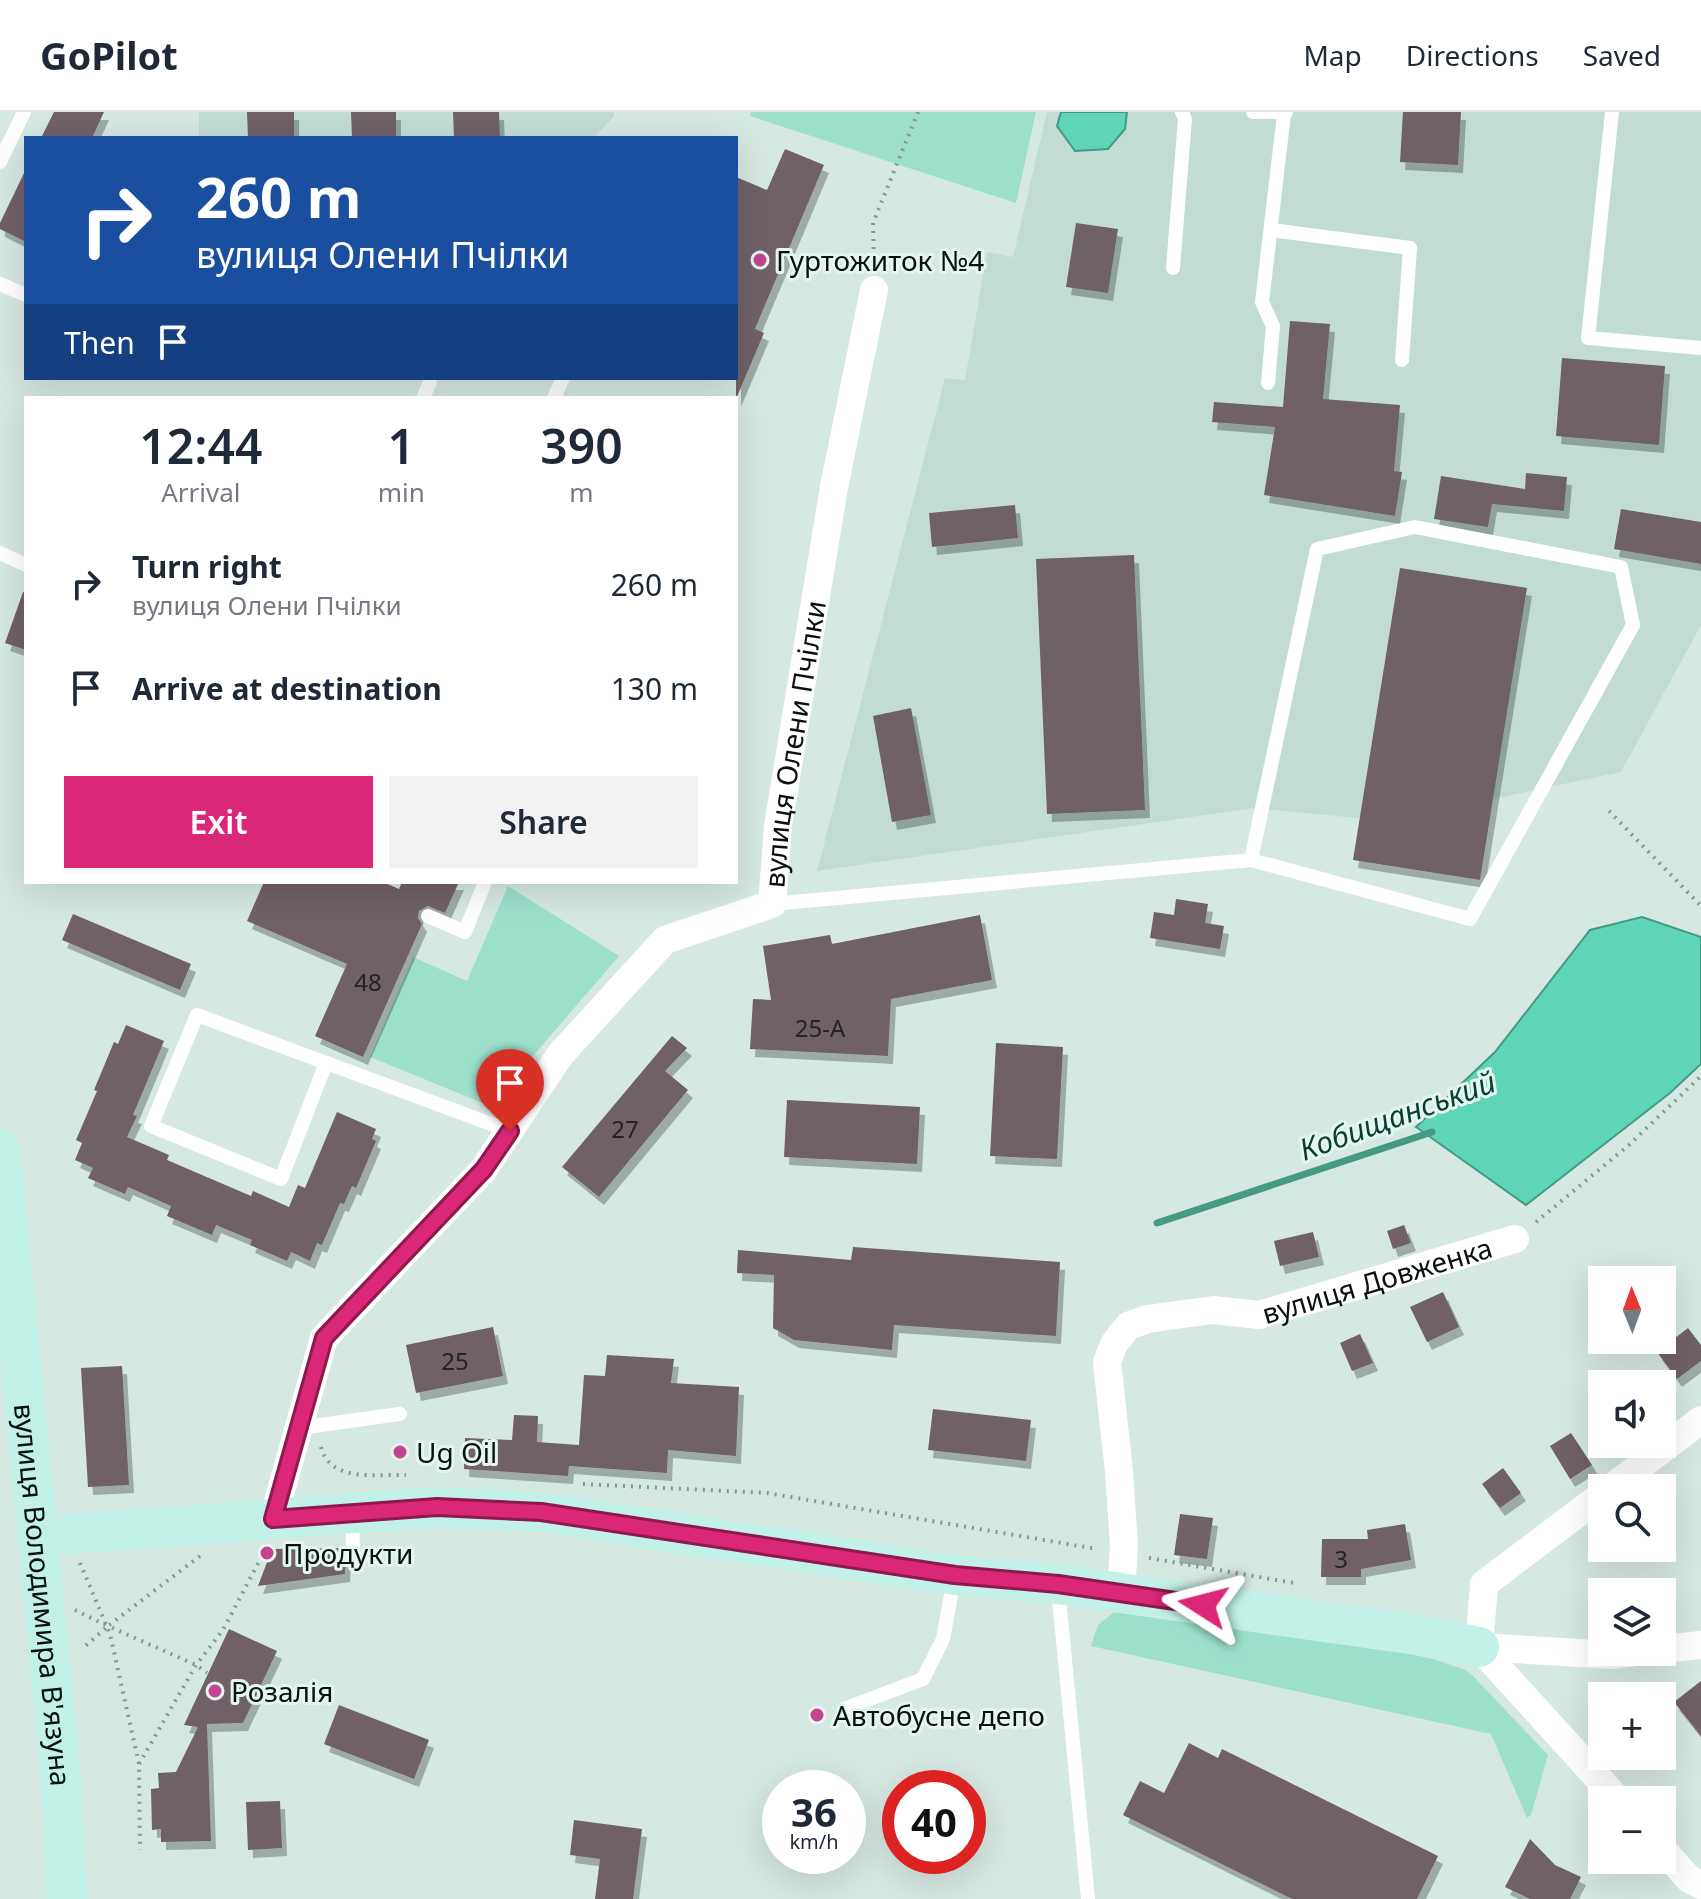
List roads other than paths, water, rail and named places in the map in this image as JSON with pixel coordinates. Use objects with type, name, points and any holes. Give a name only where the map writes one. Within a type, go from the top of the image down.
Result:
[{"type":"street","name":"вулиця Олени Пчілки","points":[[277,1519],[324,1338],[484,1169],[560,1055],[665,940],[772,904],[778,826],[831,503],[874,290]]},
{"type":"street","name":"вулиця Володимира В'язуна","points":[[0,1149],[16,1366],[40,1536],[61,1777],[67,1899]]},
{"type":"street","name":"вулиця Довженка","points":[[1121,1593],[1123,1554],[1119,1472],[1107,1362],[1114,1344],[1128,1326],[1147,1319],[1213,1310],[1259,1315],[1515,1239]]},
{"type":"street","points":[[1630,1474],[1701,1420]]},
{"type":"street","points":[[1588,1506],[1484,1584],[1479,1647],[1605,1786]]},
{"type":"street","points":[[40,1536],[277,1519],[353,1531],[437,1507],[541,1512],[955,1575],[1058,1584],[1416,1635],[1479,1647],[1588,1654]]},
{"type":"street","points":[[1676,1648],[1701,1645]]},
{"type":"street","points":[[1676,1865],[1689,1879],[1701,1885]]},
{"type":"lane","points":[[0,162],[24,112]]},
{"type":"lane","points":[[1173,268],[1185,119],[1182,112]]},
{"type":"lane","points":[[1253,112],[1285,113],[1262,302],[1273,326],[1268,383]]},
{"type":"lane","points":[[1612,112],[1588,338],[1701,348]]},
{"type":"lane","points":[[1271,230],[1410,248],[1402,360]]},
{"type":"lane","points":[[0,284],[24,294]]},
{"type":"lane","points":[[424,396],[430,382]]},
{"type":"lane","points":[[772,904],[1251,860],[1470,919],[1633,625],[1621,567],[1415,527],[1317,549],[1251,860]]},
{"type":"lane","points":[[0,553],[24,564]]},
{"type":"lane","points":[[428,916],[465,932],[484,884]]},
{"type":"lane","points":[[326,1063],[281,1179],[151,1126],[197,1015],[510,1131]]},
{"type":"lane","points":[[299,1428],[400,1414]]},
{"type":"lane","points":[[844,1709],[923,1679],[943,1639],[955,1575]]},
{"type":"lane","points":[[1058,1584],[1088,1899]]},
{"type":"waterway","name":"Кобищанський","points":[[1157,1223],[1432,1132]]},
{"type":"place","name":"Гуртожиток №4","points":[[760,260]]},
{"type":"place","name":"Ug Oil","points":[[400,1452]]},
{"type":"place","name":"Продукти","points":[[267,1553]]},
{"type":"place","name":"Розалія","points":[[215,1691]]},
{"type":"place","name":"Автобусне депо","points":[[817,1715]]}]
